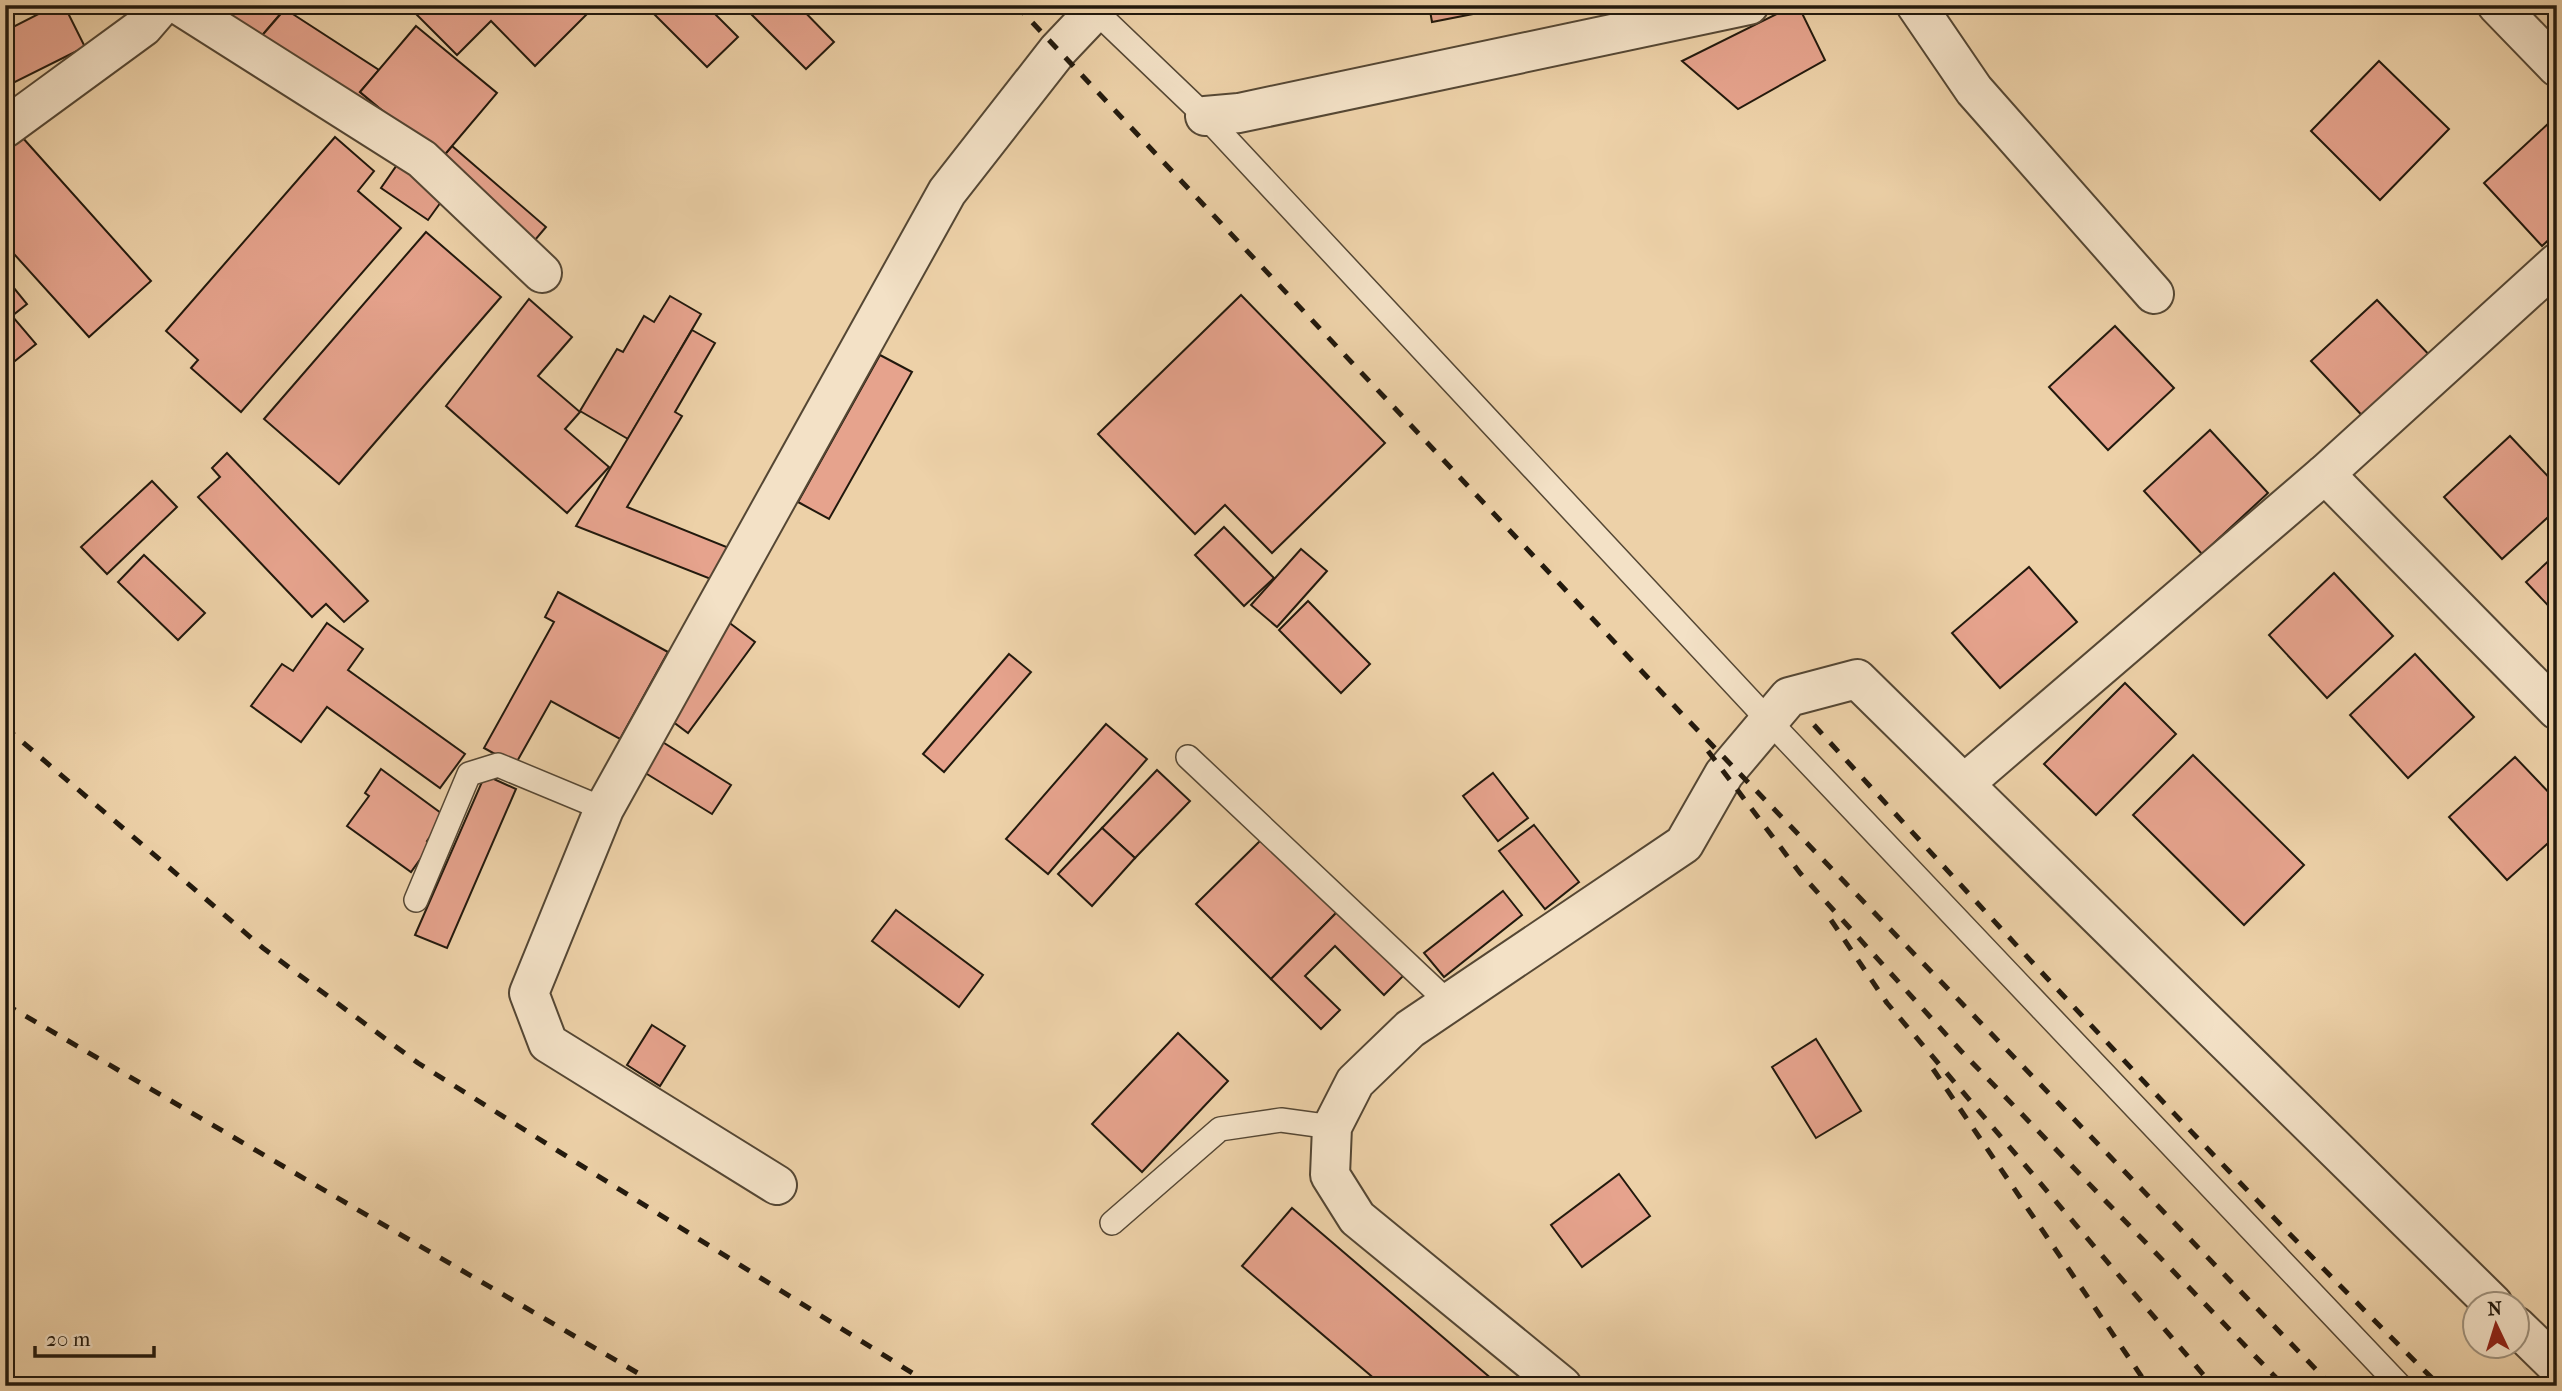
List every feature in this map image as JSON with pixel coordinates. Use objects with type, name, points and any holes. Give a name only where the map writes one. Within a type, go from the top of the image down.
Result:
[{"type":"street","points":[[5,128],[143,27],[162,5]]},
{"type":"street","points":[[179,5],[422,159],[542,273]]},
{"type":"street","points":[[1205,116],[1239,113],[1749,5]]},
{"type":"street","points":[[1916,5],[1974,90],[2154,294]]},
{"type":"street","points":[[2497,5],[2557,67]]},
{"type":"street","points":[[777,1185],[548,1043],[529,993],[604,809],[947,192],[1092,8]]},
{"type":"street","points":[[1965,783],[2325,474],[2557,263]]},
{"type":"street","points":[[2325,474],[2557,710]]},
{"type":"street","points":[[1562,1386],[1357,1218],[1330,1175],[1332,1127],[1355,1082],[1410,1029],[1684,844],[1724,774],[1789,697],[1857,679],[2479,1290]]},
{"type":"street","points":[[2530,1340],[2557,1366]]},
{"type":"lane","points":[[1092,8],[1205,116],[1769,721],[2400,1386]]},
{"type":"lane","points":[[1188,757],[1449,1003]]},
{"type":"lane","points":[[416,900],[469,775],[498,765],[604,809]]},
{"type":"lane","points":[[1111,1223],[1220,1129],[1281,1120],[1332,1127]]},
{"type":"building","points":[[56,5],[64,5],[85,47],[5,87],[5,31]]},
{"type":"building","points":[[218,5],[288,5],[259,39]]},
{"type":"building","points":[[420,5],[596,5],[535,66],[491,21],[457,55],[414,12]]},
{"type":"building","points":[[645,5],[706,5],[738,37],[707,67]]},
{"type":"building","points":[[742,5],[798,5],[834,42],[806,69]]},
{"type":"building","points":[[1429,5],[1519,5],[1432,22]]},
{"type":"building","points":[[1798,5],[1825,60],[1738,109],[1682,61]]},
{"type":"building","points":[[285,9],[379,70],[360,92],[441,159],[452,146],[546,227],[530,246],[259,39]]},
{"type":"building","points":[[416,26],[497,93],[441,159],[360,92]]},
{"type":"building","points":[[2379,61],[2449,129],[2380,200],[2311,131]]},
{"type":"building","points":[[2550,122],[2557,130],[2557,232],[2542,246],[2484,183]]},
{"type":"building","points":[[22,137],[151,281],[89,337],[5,244],[5,153]]},
{"type":"building","points":[[335,137],[374,171],[358,191],[401,228],[241,412],[191,368],[198,360],[166,331]]},
{"type":"building","points":[[399,162],[446,195],[428,220],[381,188]]},
{"type":"building","points":[[426,232],[501,297],[339,484],[264,419]]},
{"type":"building","points":[[5,277],[27,304],[12,316],[36,344],[5,369]]},
{"type":"building","points":[[1241,295],[1385,443],[1272,553],[1225,505],[1195,534],[1098,434]]},
{"type":"building","points":[[670,296],[701,314],[628,439],[580,411],[617,349],[623,352],[644,316],[654,322]]},
{"type":"building","points":[[529,299],[572,337],[538,376],[580,412],[565,429],[609,467],[567,513],[446,406]]},
{"type":"building","points":[[2377,300],[2436,362],[2370,424],[2311,361]]},
{"type":"building","points":[[2115,326],[2174,388],[2108,450],[2049,387]]},
{"type":"building","points":[[692,330],[715,343],[675,412],[682,416],[627,507],[734,550],[721,583],[576,526]]},
{"type":"building","points":[[880,355],[912,372],[829,519],[798,502]]},
{"type":"building","points":[[2210,430],[2268,493],[2202,554],[2144,491]]},
{"type":"building","points":[[2510,436],[2557,486],[2557,509],[2502,559],[2444,497]]},
{"type":"building","points":[[227,453],[368,601],[344,622],[326,604],[312,617],[198,497],[220,477],[212,468]]},
{"type":"building","points":[[152,481],[177,507],[107,574],[81,547]]},
{"type":"building","points":[[1224,527],[1274,578],[1244,606],[1195,555]]},
{"type":"building","points":[[1301,549],[1327,571],[1277,627],[1251,605]]},
{"type":"building","points":[[2557,553],[2557,615],[2526,582]]},
{"type":"building","points":[[144,555],[205,613],[178,640],[118,582]]},
{"type":"building","points":[[2029,567],[2077,622],[2000,688],[1952,633]]},
{"type":"building","points":[[2334,573],[2393,636],[2327,698],[2269,635]]},
{"type":"building","points":[[558,592],[668,652],[620,739],[551,701],[515,765],[484,748],[554,622],[545,617]]},
{"type":"building","points":[[1308,601],[1370,664],[1341,693],[1279,630]]},
{"type":"building","points":[[727,621],[755,642],[688,733],[660,712]]},
{"type":"building","points":[[327,623],[363,649],[348,670],[465,754],[440,788],[327,707],[301,742],[251,706],[282,664],[293,671]]},
{"type":"building","points":[[1009,654],[1031,672],[944,772],[923,754]]},
{"type":"building","points":[[2415,654],[2474,717],[2408,778],[2350,715]]},
{"type":"building","points":[[2125,683],[2176,734],[2096,815],[2044,764]]},
{"type":"building","points":[[1106,724],[1147,759],[1048,874],[1006,839]]},
{"type":"building","points":[[653,736],[731,785],[712,814],[634,766]]},
{"type":"building","points":[[2193,755],[2304,865],[2244,925],[2133,815]]},
{"type":"building","points":[[2515,757],[2557,801],[2557,835],[2507,880],[2449,817]]},
{"type":"building","points":[[381,769],[445,816],[427,841],[431,844],[411,872],[347,826],[369,796],[365,793]]},
{"type":"building","points":[[1157,770],[1190,801],[1135,858],[1102,828]]},
{"type":"building","points":[[1493,773],[1528,818],[1498,841],[1463,796]]},
{"type":"building","points":[[485,775],[516,789],[447,948],[415,935]]},
{"type":"building","points":[[1534,825],[1579,882],[1545,909],[1499,851]]},
{"type":"building","points":[[1102,828],[1135,858],[1092,906],[1058,874]]},
{"type":"building","points":[[1264,837],[1338,911],[1271,979],[1196,904]]},
{"type":"building","points":[[1503,891],[1522,915],[1444,977],[1424,953]]},
{"type":"building","points":[[896,910],[983,975],[959,1007],[872,941]]},
{"type":"building","points":[[1338,911],[1403,976],[1384,995],[1335,946],[1305,976],[1340,1010],[1321,1029],[1271,979]]},
{"type":"building","points":[[652,1025],[685,1046],[660,1086],[627,1065]]},
{"type":"building","points":[[1178,1033],[1228,1081],[1142,1172],[1092,1124]]},
{"type":"building","points":[[1816,1039],[1861,1111],[1816,1138],[1772,1067]]},
{"type":"building","points":[[1619,1174],[1650,1216],[1582,1267],[1551,1225]]},
{"type":"building","points":[[1292,1208],[1500,1386],[1383,1386],[1242,1266]]},
{"type":"railway","points":[[1016,5],[1682,714],[2332,1386]]},
{"type":"railway","points":[[1814,725],[2201,1142],[2440,1386]]},
{"type":"railway","points":[[5,727],[263,948],[418,1063],[933,1386]]},
{"type":"railway","points":[[1708,751],[1800,873],[1961,1051],[2284,1386]]},
{"type":"railway","points":[[1831,920],[1887,1003],[2213,1386]]},
{"type":"railway","points":[[5,1004],[660,1386]]},
{"type":"railway","points":[[1933,1069],[2148,1386]]}]
